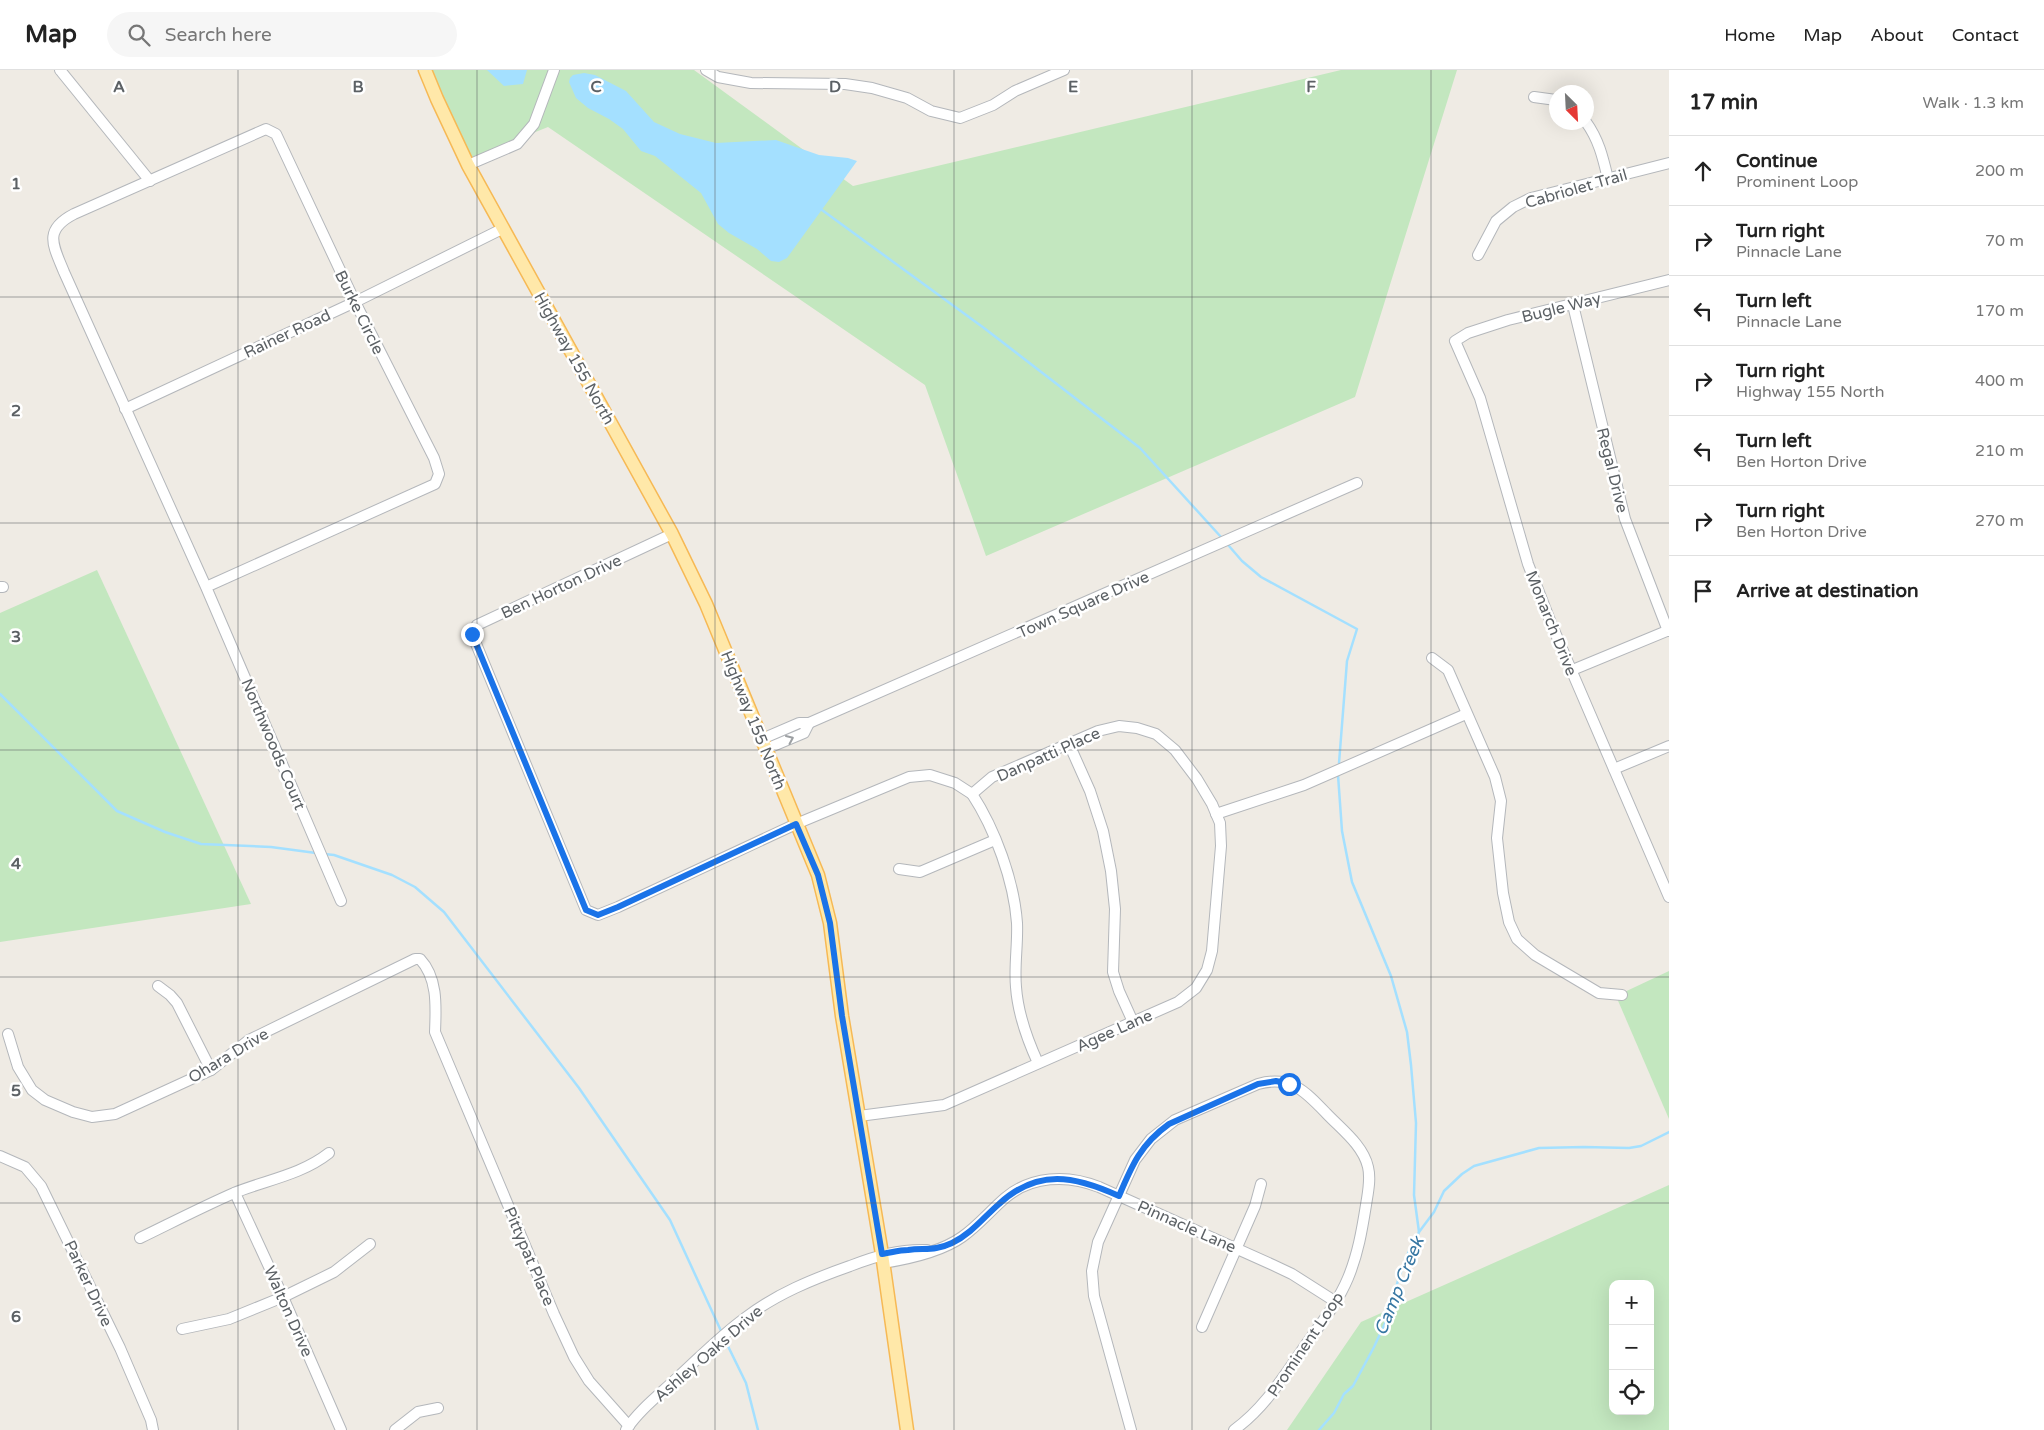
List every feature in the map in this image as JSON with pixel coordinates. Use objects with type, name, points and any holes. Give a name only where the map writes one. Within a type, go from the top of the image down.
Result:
[{"type":"main road","name":"Highway 155 North","points":[[425,70],[468,165],[502,229],[672,534],[706,604],[812,860],[826,907],[907,1430]]},
{"type":"street","points":[[60,70],[150,182]]},
{"type":"street","points":[[468,165],[517,144],[534,124],[554,70]]},
{"type":"street","points":[[706,70],[718,77],[751,83],[845,84],[872,88],[907,98],[931,111],[960,118],[993,105],[1015,91],[1064,70]]},
{"type":"street","points":[[1534,97],[1549,99]]},
{"type":"street","name":"Burke Circle","points":[[266,129],[276,134],[355,302],[434,458],[439,474],[435,484],[206,587],[64,272],[53,238],[54,229],[62,220],[266,129]]},
{"type":"street","points":[[1592,130],[1602,152],[1608,178]]},
{"type":"street","name":"Cabriolet Trail","points":[[1478,255],[1496,222],[1513,207],[1531,198],[1669,163]]},
{"type":"street","name":"Rainer Road","points":[[125,409],[355,302],[502,229]]},
{"type":"street","name":"Bugle Way","points":[[1455,341],[1468,333],[1508,320],[1669,280]]},
{"type":"street","name":"Regal Drive","points":[[1573,305],[1626,520],[1668,631]]},
{"type":"street","name":"Monarch Drive","points":[[1455,341],[1480,398],[1528,564],[1570,671],[1669,898]]},
{"type":"street","name":"Town Square Drive","points":[[764,744],[799,723],[809,723],[1357,482]]},
{"type":"street","name":"Ben Horton Drive","points":[[672,534],[477,625],[472,634],[579,894],[586,910],[598,915],[761,842],[796,824]]},
{"type":"street","name":"Northwoods Court","points":[[206,587],[341,901]]},
{"type":"street","points":[[1570,671],[1668,631]]},
{"type":"street","points":[[1432,658],[1448,670],[1495,777],[1501,800],[1497,838],[1503,893],[1509,922],[1517,939],[1535,955],[1599,993],[1622,995]]},
{"type":"street","points":[[1216,814],[1304,785],[1466,714]]},
{"type":"street","name":"Danpatti Place","points":[[972,794],[992,777],[1098,731],[1119,726],[1137,728],[1156,734],[1175,750],[1197,778],[1216,814]]},
{"type":"street","points":[[1069,744],[1090,792],[1103,831],[1112,872],[1115,909],[1113,972],[1133,1022]]},
{"type":"street","points":[[1614,769],[1669,746]]},
{"type":"street","points":[[796,824],[908,777],[930,775],[955,783],[972,794],[984,812],[1011,886],[1017,923],[1016,987],[1019,1013],[1025,1035],[1038,1063]]},
{"type":"street","name":"Agee Lane","points":[[859,1116],[944,1105],[1178,1002],[1196,988],[1206,970],[1212,951],[1221,846],[1220,823],[1216,814]]},
{"type":"street","points":[[900,869],[920,872],[995,840]]},
{"type":"street","name":"Ohara Drive","points":[[8,1034],[18,1067],[32,1090],[46,1100],[66,1109],[92,1117],[115,1114],[211,1070],[249,1040],[415,959],[420,959],[428,971],[434,986],[436,1032],[453,1074]]},
{"type":"street","points":[[158,986],[170,994],[177,1003],[211,1070]]},
{"type":"street","name":"Pittypat Place","points":[[453,1074],[574,1357],[589,1381],[627,1428]]},
{"type":"street","name":"Prominent Loop","points":[[1131,1430],[1094,1301],[1092,1285],[1096,1249],[1140,1152],[1157,1133],[1169,1124],[1258,1084],[1276,1081],[1295,1086],[1309,1095],[1356,1144],[1368,1166],[1368,1185],[1359,1244],[1348,1279],[1336,1302],[1270,1395],[1258,1409],[1234,1430]]},
{"type":"street","points":[[140,1238],[235,1193],[300,1170],[317,1162],[329,1153]]},
{"type":"street","name":"Parker Drive","points":[[0,1156],[25,1167],[41,1186],[120,1348],[149,1415],[153,1430]]},
{"type":"street","name":"Pinnacle Lane","points":[[882,1259],[908,1250],[932,1250],[962,1237],[1006,1197],[1035,1182],[1057,1179],[1078,1180],[1090,1183],[1292,1274],[1336,1302]]},
{"type":"street","points":[[1202,1327],[1255,1206],[1261,1184]]},
{"type":"street","name":"Walton Drive","points":[[235,1193],[341,1430]]},
{"type":"street","points":[[182,1329],[229,1319],[283,1297],[334,1272],[370,1244]]},
{"type":"street","name":"Ashley Oaks Drive","points":[[627,1428],[713,1344],[767,1302],[800,1285],[882,1259]]},
{"type":"street","points":[[395,1430],[418,1412],[438,1408]]},
{"type":"green space","points":[[426,70],[694,70],[853,186],[1341,70],[1457,70],[1355,397],[986,556],[925,385],[548,127],[470,158]]},
{"type":"green space","points":[[97,570],[251,904],[0,942],[0,613]]},
{"type":"green space","points":[[1669,971],[1669,1119],[1616,996]]},
{"type":"green space","points":[[1669,1185],[1669,1430],[1287,1430],[1361,1322]]},
{"type":"water","points":[[487,70],[527,70],[523,84],[504,86]]},
{"type":"water","points":[[584,73],[595,75],[626,91],[654,122],[680,134],[716,143],[776,140],[819,155],[848,158],[857,161],[787,258],[779,262],[771,261],[757,249],[729,233],[718,224],[701,193],[655,156],[641,151],[623,129],[588,108],[576,98],[569,82],[570,78],[573,75]]},
{"type":"waterway","points":[[822,210],[984,328],[1140,448],[1221,537]]},
{"type":"waterway","points":[[1229,546],[1242,561],[1261,577],[1357,629],[1347,661],[1339,763]]},
{"type":"waterway","points":[[0,694],[117,811],[165,832],[201,844],[271,847],[316,853]]},
{"type":"waterway","points":[[1338,775],[1342,831],[1352,882],[1391,976],[1407,1032],[1416,1123],[1414,1195],[1419,1232]]},
{"type":"waterway","points":[[324,854],[334,855],[392,875],[415,887],[444,912],[579,1088],[670,1220],[722,1333]]},
{"type":"waterway","name":"Camp Creek","points":[[1319,1430],[1334,1413],[1344,1394],[1353,1386],[1374,1347],[1387,1319],[1399,1277],[1409,1251],[1419,1232],[1434,1212],[1444,1191],[1462,1174],[1474,1166],[1539,1148],[1629,1148],[1641,1146],[1669,1132]]},
{"type":"waterway","points":[[724,1338],[746,1383],[758,1430]]},
{"type":"route","points":[[472,634],[586,910],[598,915],[618,907],[796,824],[818,875],[830,923],[842,1016],[882,1254],[908,1250],[932,1250],[951,1243],[968,1233],[1006,1197],[1027,1185],[1043,1180],[1078,1180],[1090,1183],[1119,1196],[1135,1160],[1144,1146],[1169,1124],[1258,1084],[1276,1081],[1289,1084]]}]
